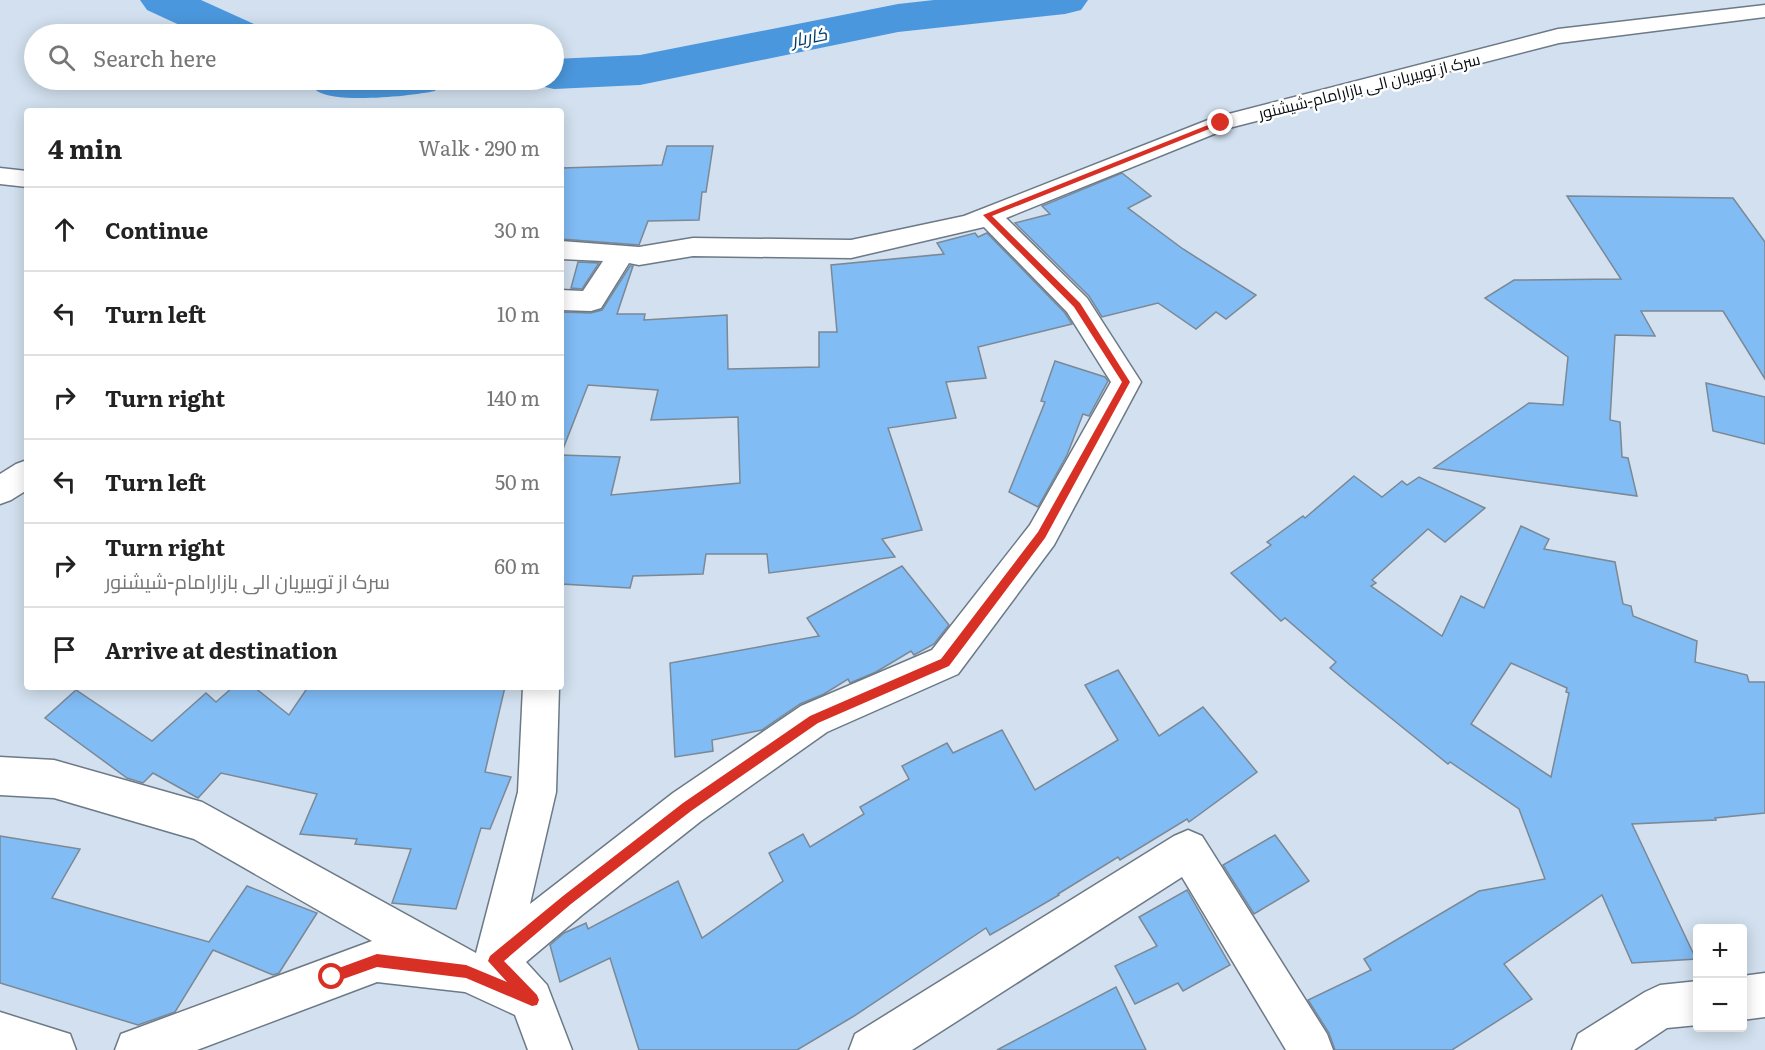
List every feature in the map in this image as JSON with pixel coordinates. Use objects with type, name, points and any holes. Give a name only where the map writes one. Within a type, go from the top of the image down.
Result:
[{"type":"street","name":"سرک از توبیریان الی بازارامام-شیشنور","points":[[564,250],[639,256],[693,247],[850,249],[970,223],[1221,123],[1558,36],[1765,11]]},
{"type":"street","points":[[0,176],[24,179]]},
{"type":"street","points":[[137,1050],[377,961],[480,966],[687,807],[814,719],[945,662],[1042,535],[1126,382],[1077,305],[987,215]]},
{"type":"street","points":[[564,300],[591,301],[622,253]]},
{"type":"street","points":[[0,491],[24,475]]},
{"type":"street","points":[[480,966],[537,792],[541,690]]},
{"type":"street","points":[[0,776],[54,780],[202,822],[480,966],[532,1000],[550,1050]]},
{"type":"street","points":[[871,1050],[1188,850],[1311,1050]]},
{"type":"street","points":[[1747,997],[1765,995]]},
{"type":"street","points":[[1594,1050],[1660,1007],[1693,1004]]},
{"type":"street","points":[[0,1034],[54,1050]]},
{"type":"building","points":[[667,146],[713,146],[706,192],[702,192],[699,220],[648,221],[639,245],[564,239],[564,168],[662,165]]},
{"type":"building","points":[[1122,173],[1151,196],[1128,208],[1183,249],[1256,295],[1226,319],[1216,312],[1196,329],[1158,303],[1102,317],[1089,296],[1015,223],[1050,214],[1042,206]]},
{"type":"building","points":[[1567,196],[1733,198],[1765,242],[1765,379],[1723,311],[1641,311],[1655,336],[1615,335],[1610,420],[1620,422],[1622,457],[1628,458],[1637,496],[1434,468],[1529,403],[1563,405],[1568,357],[1485,298],[1514,280],[1621,279]]},
{"type":"building","points":[[975,233],[978,237],[987,233],[1065,313],[1072,324],[978,347],[986,378],[946,382],[956,418],[888,428],[922,530],[882,539],[895,557],[769,573],[767,554],[706,554],[703,574],[633,576],[630,588],[564,584],[564,455],[620,457],[611,495],[740,483],[738,417],[651,420],[658,390],[588,385],[564,446],[564,312],[591,313],[602,310],[630,266],[633,266],[617,314],[645,314],[644,320],[727,315],[728,369],[819,367],[819,332],[837,332],[831,265],[944,254],[937,243]]},
{"type":"building","points":[[578,262],[599,263],[582,289],[571,288]]},
{"type":"building","points":[[1055,361],[1105,377],[1108,381],[1089,416],[1083,414],[1067,455],[1038,507],[1009,492],[1045,402],[1041,401]]},
{"type":"building","points":[[1706,383],[1765,397],[1765,444],[1713,431]]},
{"type":"building","points":[[1354,476],[1382,497],[1402,481],[1407,485],[1419,477],[1485,508],[1445,542],[1428,529],[1372,580],[1376,583],[1371,586],[1442,636],[1461,596],[1484,608],[1521,526],[1549,539],[1544,549],[1615,562],[1623,604],[1631,606],[1633,616],[1697,641],[1695,662],[1747,675],[1749,682],[1765,682],[1765,813],[1715,818],[1716,820],[1632,824],[1693,953],[1693,959],[1632,963],[1602,895],[1504,964],[1532,999],[1452,1050],[1335,1050],[1329,1033],[1308,1000],[1371,970],[1364,959],[1479,891],[1545,879],[1519,809],[1450,762],[1448,764],[1350,685],[1330,668],[1336,662],[1285,618],[1281,621],[1231,573],[1271,545],[1267,542],[1303,516],[1305,518]],"holes":[[[1511,663],[1567,688],[1566,692],[1569,693],[1551,777],[1471,724]]]},
{"type":"building","points":[[902,566],[949,625],[934,644],[914,655],[911,651],[876,672],[850,683],[848,679],[824,694],[800,704],[762,730],[712,740],[713,751],[675,757],[670,663],[819,636],[807,618]]},
{"type":"building","points":[[1118,670],[1159,736],[1203,707],[1257,772],[1189,822],[1187,819],[1120,860],[1118,857],[990,935],[986,928],[854,1016],[797,1050],[639,1050],[610,958],[560,982],[550,945],[564,933],[586,923],[588,929],[678,881],[702,938],[783,881],[769,853],[803,834],[810,847],[864,814],[860,807],[909,779],[902,766],[947,743],[953,753],[1002,730],[1035,790],[1118,740],[1085,685]]},
{"type":"building","points":[[76,690],[152,741],[206,693],[216,702],[230,690],[258,690],[289,715],[306,690],[504,690],[485,772],[511,777],[490,829],[481,828],[456,909],[392,903],[411,849],[355,844],[357,839],[300,834],[317,794],[221,773],[198,798],[153,773],[143,783],[127,778],[45,718]]},
{"type":"building","points":[[1275,835],[1309,881],[1254,914],[1223,865]]},
{"type":"building","points":[[0,836],[80,849],[52,898],[209,942],[247,886],[317,913],[279,973],[273,975],[213,950],[175,1012],[138,1025],[0,983]]},
{"type":"building","points":[[1187,890],[1230,965],[1183,991],[1178,983],[1135,1004],[1115,966],[1157,946],[1139,917]]},
{"type":"building","points":[[1116,987],[1146,1050],[997,1050]]},
{"type":"waterway","name":"کاربار","points":[[163,0],[215,24]]},
{"type":"waterway","name":"کاربار","points":[[564,74],[640,70],[898,18],[1065,0]]},
{"type":"route","points":[[332,977],[377,961],[466,971],[532,1000],[495,961],[567,900],[687,807],[814,719],[945,662],[1042,535],[1126,382],[1077,305],[987,215],[1221,123]]}]
